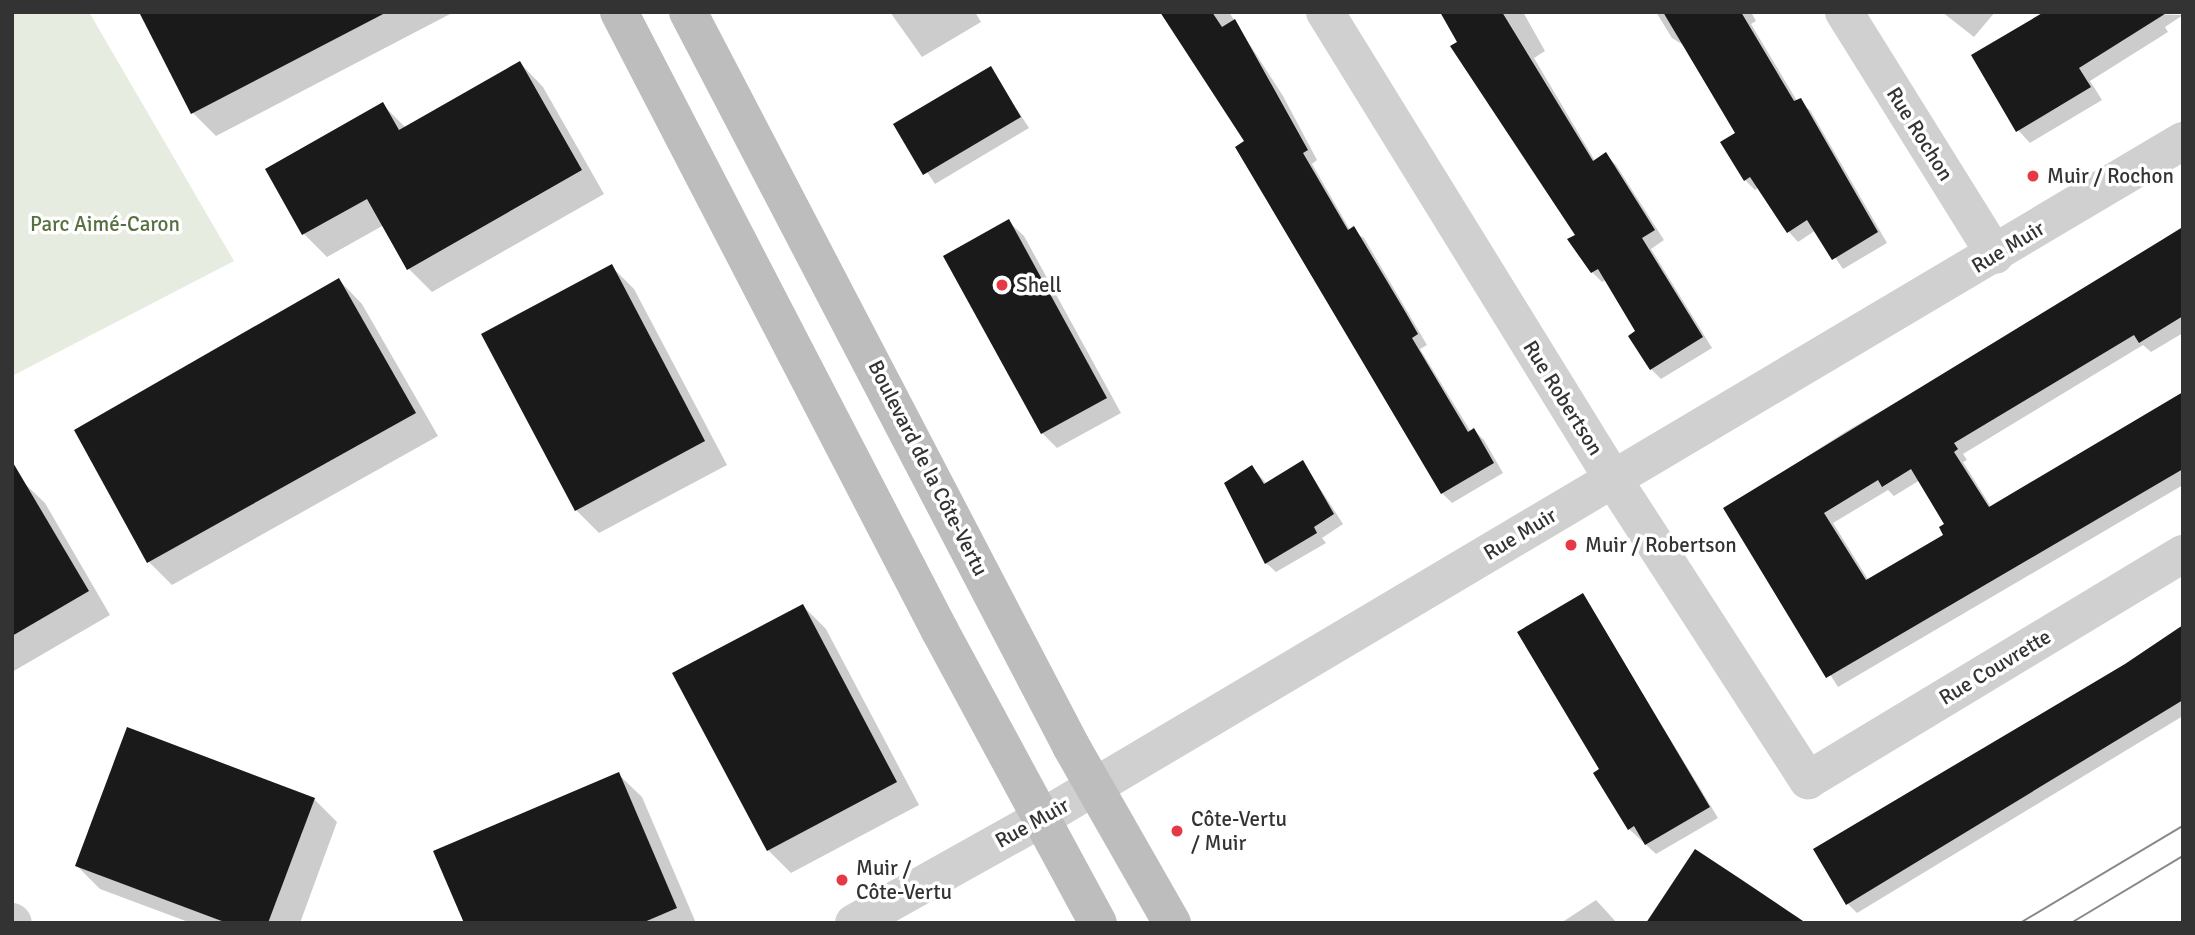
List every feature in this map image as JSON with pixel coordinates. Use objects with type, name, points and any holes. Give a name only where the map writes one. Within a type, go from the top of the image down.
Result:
[{"type":"main road","points":[[619,12],[1040,819],[1098,923]]},
{"type":"main road","name":"Boulevard de la Côte-Vertu","points":[[688,12],[1095,788],[1172,923]]},
{"type":"street","name":"Rue Robertson","points":[[1325,12],[1613,479],[1808,779]]},
{"type":"street","name":"Rue Rochon","points":[[1844,12],[1995,255]]},
{"type":"street","name":"Rue Muir","points":[[854,923],[1095,788],[2183,141]]},
{"type":"street","name":"Rue Couvrette","points":[[1808,779],[2183,554]]},
{"type":"green space","name":"Parc Aimé-Caron","points":[[12,12],[89,12],[234,261],[12,376]]},
{"type":"building","points":[[139,12],[387,12],[191,114]]},
{"type":"building","points":[[1160,12],[1212,12],[1222,27],[1235,19],[1308,150],[1303,153],[1348,230],[1354,226],[1406,313],[1418,334],[1412,338],[1468,432],[1474,428],[1494,463],[1441,494],[1235,147],[1244,141]]},
{"type":"building","points":[[1440,12],[1502,12],[1593,161],[1606,152],[1655,230],[1642,238],[1703,337],[1650,370],[1628,336],[1635,331],[1598,269],[1591,273],[1567,239],[1575,235],[1450,46],[1457,42]]},
{"type":"building","points":[[1663,12],[1741,12],[1794,101],[1801,98],[1878,232],[1832,260],[1807,220],[1787,233],[1750,177],[1744,181],[1720,142],[1735,133]]},
{"type":"building","points":[[2044,12],[2168,12],[2079,68],[2091,87],[2016,132],[1971,55]]},
{"type":"building","points":[[520,61],[582,170],[407,270],[367,199],[302,235],[265,169],[383,102],[399,130]]},
{"type":"building","points":[[991,66],[1021,117],[923,175],[893,124]]},
{"type":"building","points":[[1009,219],[1107,398],[1041,434],[943,256]]},
{"type":"building","points":[[2183,227],[2183,316],[2139,343],[2134,335],[1954,443],[1958,449],[1954,452],[1989,507],[2183,392],[2183,469],[1826,678],[1723,508]],"holes":[[[1911,469],[1944,524],[1939,527],[1943,535],[1866,580],[1824,513],[1878,480],[1882,487]]]},
{"type":"building","points":[[612,264],[705,441],[575,511],[481,334]]},
{"type":"building","points":[[339,278],[416,413],[147,563],[74,430]]},
{"type":"building","points":[[1303,460],[1334,514],[1314,527],[1317,533],[1265,564],[1224,483],[1252,465],[1264,484]]},
{"type":"building","points":[[12,461],[89,591],[12,636]]},
{"type":"building","points":[[1583,593],[1710,807],[1645,845],[1634,826],[1628,830],[1593,773],[1599,769],[1517,632]]},
{"type":"building","points":[[803,604],[897,782],[767,851],[672,673]]},
{"type":"building","points":[[2183,625],[2183,700],[1846,905],[1813,849],[2125,664]]},
{"type":"building","points":[[127,727],[315,798],[268,923],[227,923],[75,866]]},
{"type":"building","points":[[619,772],[677,908],[642,923],[464,923],[433,851]]},
{"type":"building","points":[[1695,849],[1739,878],[1806,923],[1646,923]]},
{"type":"tram line","points":[[2020,923],[2183,826]]},
{"type":"tram line","points":[[2071,923],[2183,856]]},
{"type":"place","name":"Muir / Rochon","points":[[2033,176]]},
{"type":"place","name":"Shell","points":[[1002,285]]},
{"type":"place","name":"Muir / Robertson","points":[[1571,545]]},
{"type":"place","name":"Côte-Vertu / Muir","points":[[1177,831]]},
{"type":"place","name":"Muir / Côte-Vertu","points":[[842,880]]}]
